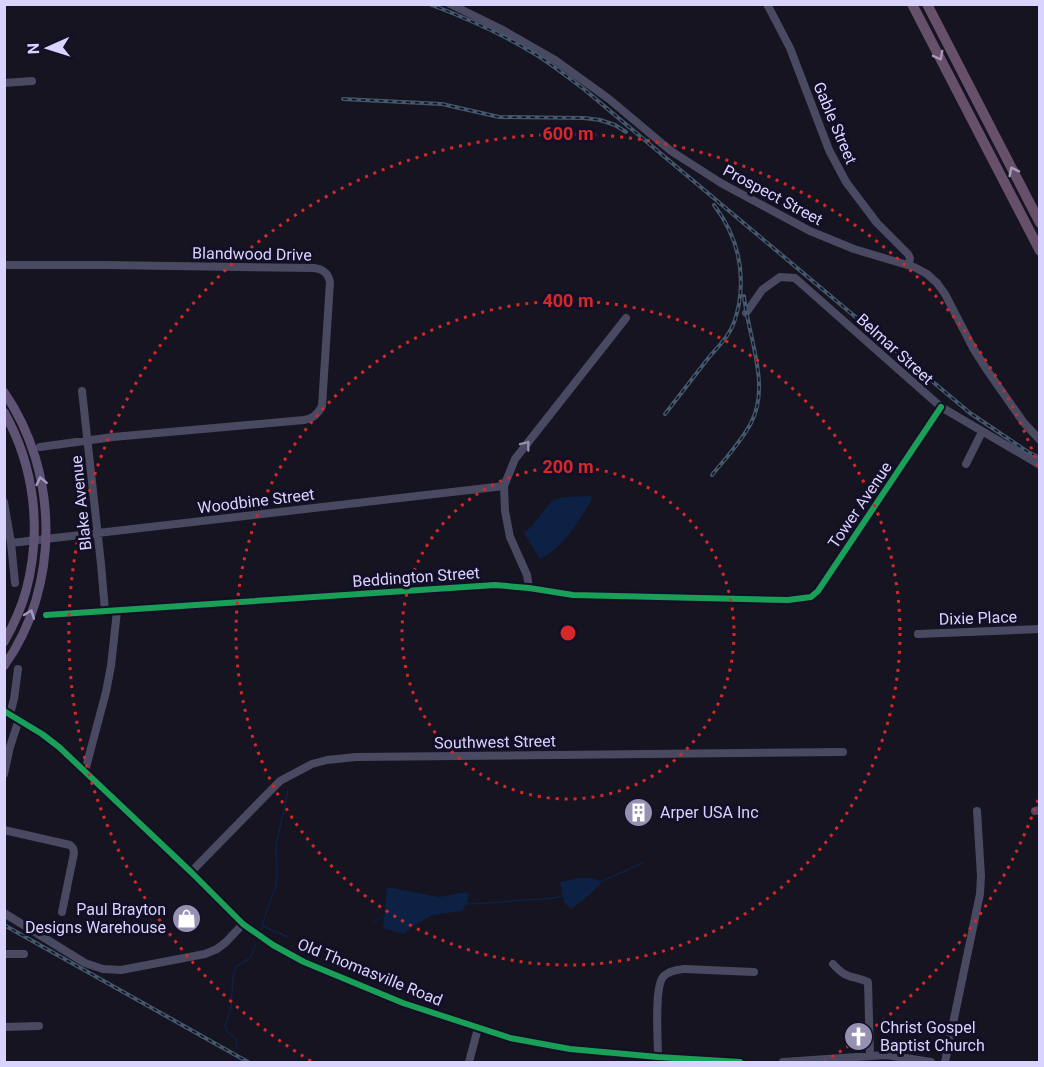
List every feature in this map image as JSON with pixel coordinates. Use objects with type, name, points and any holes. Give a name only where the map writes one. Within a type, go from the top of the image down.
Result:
[{"type":"highway","points":[[912,4],[1040,252]]},
{"type":"highway","points":[[927,4],[1040,223]]},
{"type":"main road","points":[[4,392],[22,422],[38,466],[44,498],[46,539],[38,593],[23,634],[4,666]]},
{"type":"main road","points":[[4,412],[21,446],[26,464],[34,501],[35,540],[26,593],[15,622],[4,642]]},
{"type":"street","name":"Prospect Street","points":[[450,4],[501,28],[555,60],[609,99],[671,151],[720,182],[832,241],[909,265],[925,273],[940,287],[948,299],[982,364],[1024,423],[1040,440]]},
{"type":"street","name":"Gable Street","points":[[767,4],[787,40],[829,150],[846,182],[877,223],[908,254],[909,265]]},
{"type":"street","points":[[4,83],[32,81]]},
{"type":"street","name":"Blandwood Drive","points":[[4,265],[104,264],[314,268],[323,270],[329,277],[322,406],[314,417],[304,420],[40,447]]},
{"type":"street","name":"Belmar Street","points":[[746,312],[762,290],[780,277],[795,278],[941,407],[1040,465]]},
{"type":"street","points":[[529,588],[527,575],[510,537],[505,511],[504,486],[515,459],[626,318]]},
{"type":"street","name":"Blake Avenue","points":[[82,391],[105,611]]},
{"type":"street","name":"Tower Avenue","points":[[788,600],[811,597],[818,591],[941,407]]},
{"type":"street","points":[[966,464],[982,432]]},
{"type":"street","name":"Woodbine Street","points":[[11,543],[504,486]]},
{"type":"street","points":[[4,502],[15,583]]},
{"type":"street","name":"Beddington Street","points":[[46,615],[495,585],[573,595],[788,600]]},
{"type":"street","points":[[85,771],[106,692],[117,611]]},
{"type":"street","name":"Dixie Place","points":[[918,634],[1040,629]]},
{"type":"street","points":[[7,712],[14,699],[18,669]]},
{"type":"street","name":"Old Thomasville Road","points":[[7,712],[59,747],[243,924],[287,954],[403,1003],[510,1038],[552,1047],[740,1062]]},
{"type":"street","points":[[4,774],[19,719]]},
{"type":"street","name":"Southwest Street","points":[[191,872],[280,781],[301,769],[327,760],[356,757],[843,752]]},
{"type":"street","points":[[945,1062],[980,894],[977,811]]},
{"type":"street","points":[[4,830],[70,845],[73,848],[74,853],[62,912]]},
{"type":"street","points":[[4,913],[85,963],[113,970],[205,954],[226,942],[243,924]]},
{"type":"street","points":[[4,954],[24,954]]},
{"type":"street","points":[[833,964],[849,977],[868,982],[870,1055]]},
{"type":"street","points":[[658,1057],[658,989],[663,977],[673,970],[684,969],[754,972]]},
{"type":"street","points":[[4,1028],[39,1026]]},
{"type":"street","points":[[469,1062],[478,1028]]},
{"type":"street","points":[[783,1062],[870,1055],[897,1056],[931,1062]]},
{"type":"water","points":[[565,497],[593,497],[571,532],[556,548],[540,559],[524,533],[552,501]]},
{"type":"water","points":[[592,878],[600,881],[600,884],[571,909],[564,902],[560,882]]},
{"type":"water","points":[[387,887],[439,897],[466,892],[469,894],[462,911],[433,915],[403,934],[383,928]]},
{"type":"waterway","points":[[261,931],[276,886],[276,845],[288,791]]},
{"type":"waterway","points":[[600,882],[643,863]]},
{"type":"waterway","points":[[465,904],[548,899],[562,896]]},
{"type":"waterway","points":[[374,922],[383,916]]},
{"type":"waterway","points":[[263,926],[288,937]]},
{"type":"waterway","points":[[237,1049],[236,1039],[225,1026],[231,1008],[233,976],[236,967],[250,958],[256,944]]},
{"type":"railway","points":[[429,4],[510,40],[561,72],[970,413],[1040,458]]},
{"type":"railway","points":[[343,99],[442,104],[499,117],[584,118],[600,120],[626,132]]},
{"type":"railway","points":[[665,414],[726,338],[733,325],[739,304],[741,277],[737,252],[728,228],[714,205]]},
{"type":"railway","points":[[712,475],[743,437],[757,409],[759,377],[744,296]]},
{"type":"railway","points":[[4,925],[248,1062]]},
{"type":"cycle path","points":[[46,615],[495,585],[573,595],[788,600],[811,597],[818,591],[941,407]]},
{"type":"cycle path","points":[[4,711],[59,747],[243,924],[273,945],[304,962],[403,1003],[510,1038],[570,1049],[740,1062]]},
{"type":"place","name":"Arper USA Inc","points":[[639,812]]},
{"type":"place","name":"Paul Brayton Designs Warehouse","points":[[187,918]]},
{"type":"place","name":"Christ Gospel Baptist Church","points":[[859,1036]]}]
